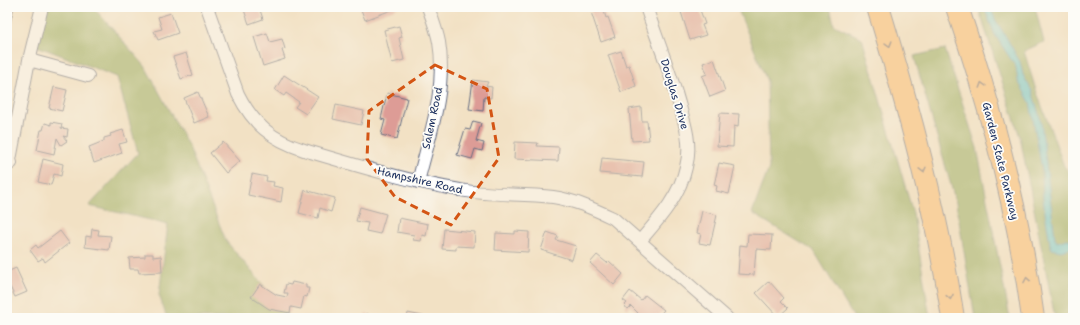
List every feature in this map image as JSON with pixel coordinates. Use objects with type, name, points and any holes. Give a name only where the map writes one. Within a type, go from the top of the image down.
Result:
[{"type":"highway","points":[[878,7],[906,102],[924,172],[939,241],[953,318]]},
{"type":"highway","name":"Garden State Parkway","points":[[957,7],[988,104],[1006,173],[1033,318]]},
{"type":"street","points":[[11,163],[10,160],[42,7]]},
{"type":"street","name":"Hampshire Road","points":[[207,7],[238,94],[254,120],[277,139],[297,148],[418,182],[461,191],[555,197],[576,202],[613,218],[727,318]]},
{"type":"street","name":"Salem Road","points":[[418,182],[439,95],[439,41],[428,7]]},
{"type":"street","name":"Douglas Drive","points":[[640,241],[658,219],[682,181],[689,153],[686,128],[668,68],[646,7]]},
{"type":"street","points":[[30,60],[88,76]]},
{"type":"highlighted area","points":[[435,65],[487,89],[499,158],[451,225],[395,197],[367,159],[369,111]]},
{"type":"green space","points":[[46,7],[93,7],[145,66],[189,147],[226,241],[291,318],[167,318],[159,295],[168,224],[89,206],[138,153],[117,77],[37,46]]},
{"type":"green space","points":[[737,7],[830,7],[834,25],[862,38],[913,213],[930,318],[854,318],[814,251],[752,213],[769,168],[767,81]]},
{"type":"green space","points":[[978,7],[1035,7],[1044,42],[1024,51],[1036,90],[1064,166],[1073,177],[1073,318],[1055,318],[1020,137]]},
{"type":"green space","points":[[945,49],[977,148],[1010,318],[975,318],[956,203],[914,56]]},
{"type":"water","points":[[984,7],[990,7],[996,21],[1020,62],[1023,75],[1032,91],[1041,121],[1055,238],[1057,242],[1067,239],[1073,240],[1073,247],[1061,251],[1052,249],[1050,244],[1043,199],[1042,170],[1030,102],[1018,81],[1016,67],[995,35]]},
{"type":"building","points":[[7,7],[14,7],[9,28],[7,28]]},
{"type":"building","points":[[243,7],[259,7],[263,19],[249,24]]},
{"type":"building","points":[[360,7],[397,7],[397,8],[365,20]]},
{"type":"building","points":[[595,7],[603,7],[606,18],[608,17],[615,37],[601,42],[590,9]]},
{"type":"building","points":[[699,7],[705,24],[702,25],[706,35],[690,40],[681,12]]},
{"type":"building","points":[[171,13],[178,33],[158,40],[154,31],[162,29],[158,17]]},
{"type":"building","points":[[399,26],[402,37],[399,38],[404,60],[392,63],[384,30]]},
{"type":"building","points":[[267,33],[270,42],[282,39],[285,49],[282,50],[285,59],[263,66],[254,37]]},
{"type":"building","points":[[621,51],[626,66],[629,65],[636,86],[621,92],[608,55]]},
{"type":"building","points":[[186,53],[193,75],[181,79],[173,57]]},
{"type":"building","points":[[714,59],[725,91],[710,97],[702,76],[707,74],[703,63]]},
{"type":"building","points":[[284,75],[318,97],[306,114],[295,107],[299,102],[286,93],[284,96],[275,90]]},
{"type":"building","points":[[473,80],[488,82],[486,86],[492,87],[491,98],[484,97],[483,111],[469,109]]},
{"type":"building","points":[[54,87],[67,90],[62,111],[49,108]]},
{"type":"building","points":[[198,92],[209,117],[194,123],[184,98]]},
{"type":"building","points":[[387,93],[407,98],[397,139],[381,135],[385,120],[381,119]]},
{"type":"building","points":[[336,105],[364,111],[361,125],[333,119]]},
{"type":"building","points":[[641,107],[642,121],[647,121],[649,140],[632,141],[629,109]]},
{"type":"building","points":[[720,113],[739,114],[738,127],[734,126],[733,147],[717,146]]},
{"type":"building","points":[[473,121],[481,123],[476,141],[484,143],[482,151],[475,149],[472,159],[457,155],[465,129],[470,130]]},
{"type":"building","points":[[51,122],[62,124],[61,128],[68,129],[67,137],[63,136],[67,141],[61,145],[57,138],[54,154],[37,150],[41,130],[43,130],[45,123],[51,125]]},
{"type":"building","points":[[123,130],[127,142],[119,144],[122,153],[94,163],[89,147],[104,141],[104,138],[111,136],[110,134]]},
{"type":"building","points":[[223,142],[240,161],[226,173],[210,153]]},
{"type":"building","points":[[515,142],[538,143],[537,146],[559,147],[558,161],[514,159]]},
{"type":"building","points":[[602,158],[644,162],[642,177],[600,173]]},
{"type":"building","points":[[43,159],[63,164],[61,176],[54,174],[51,185],[38,182]]},
{"type":"building","points":[[719,163],[735,166],[729,194],[716,191],[717,186],[714,185]]},
{"type":"building","points":[[252,174],[267,177],[266,181],[274,182],[273,186],[283,188],[281,202],[248,195]]},
{"type":"building","points":[[305,190],[335,198],[331,212],[320,208],[318,218],[299,213]]},
{"type":"building","points":[[360,207],[386,214],[380,234],[366,231],[368,223],[356,221]]},
{"type":"building","points":[[702,211],[717,215],[710,245],[699,243],[701,234],[697,233]]},
{"type":"building","points":[[399,218],[428,224],[426,236],[422,235],[421,241],[413,240],[414,235],[397,232]]},
{"type":"building","points":[[92,229],[99,230],[98,235],[111,236],[109,250],[85,247],[86,236],[91,237]]},
{"type":"building","points":[[444,229],[475,232],[474,247],[456,246],[456,250],[442,249]]},
{"type":"building","points":[[60,231],[69,243],[45,262],[43,258],[38,261],[30,250],[36,245],[38,248]]},
{"type":"building","points":[[515,231],[529,232],[528,252],[495,250],[496,233],[515,234]]},
{"type":"building","points":[[547,232],[558,236],[556,240],[576,246],[572,260],[541,250]]},
{"type":"building","points":[[748,234],[772,235],[771,250],[756,249],[754,275],[738,274],[740,245],[747,246]]},
{"type":"building","points":[[145,254],[153,254],[153,257],[161,256],[162,272],[139,273],[138,269],[130,269],[129,258],[145,257]]},
{"type":"building","points":[[597,255],[607,263],[609,261],[623,274],[614,285],[590,263]]},
{"type":"building","points":[[16,268],[27,292],[15,297],[10,287],[7,289],[7,272]]},
{"type":"building","points":[[769,281],[784,298],[781,301],[788,308],[778,317],[756,293]]},
{"type":"building","points":[[292,282],[306,285],[306,288],[309,288],[307,297],[304,296],[301,309],[291,307],[290,313],[269,309],[251,297],[260,284],[277,295],[287,297],[288,293],[284,293],[286,284],[291,285]]},
{"type":"building","points":[[630,291],[641,300],[645,295],[664,310],[657,318],[633,318],[638,313],[631,306],[628,309],[624,306],[627,303],[623,300]]},
{"type":"building","points":[[367,313],[372,318],[362,318]]},
{"type":"building","points":[[408,313],[427,317],[427,318],[407,318]]}]
